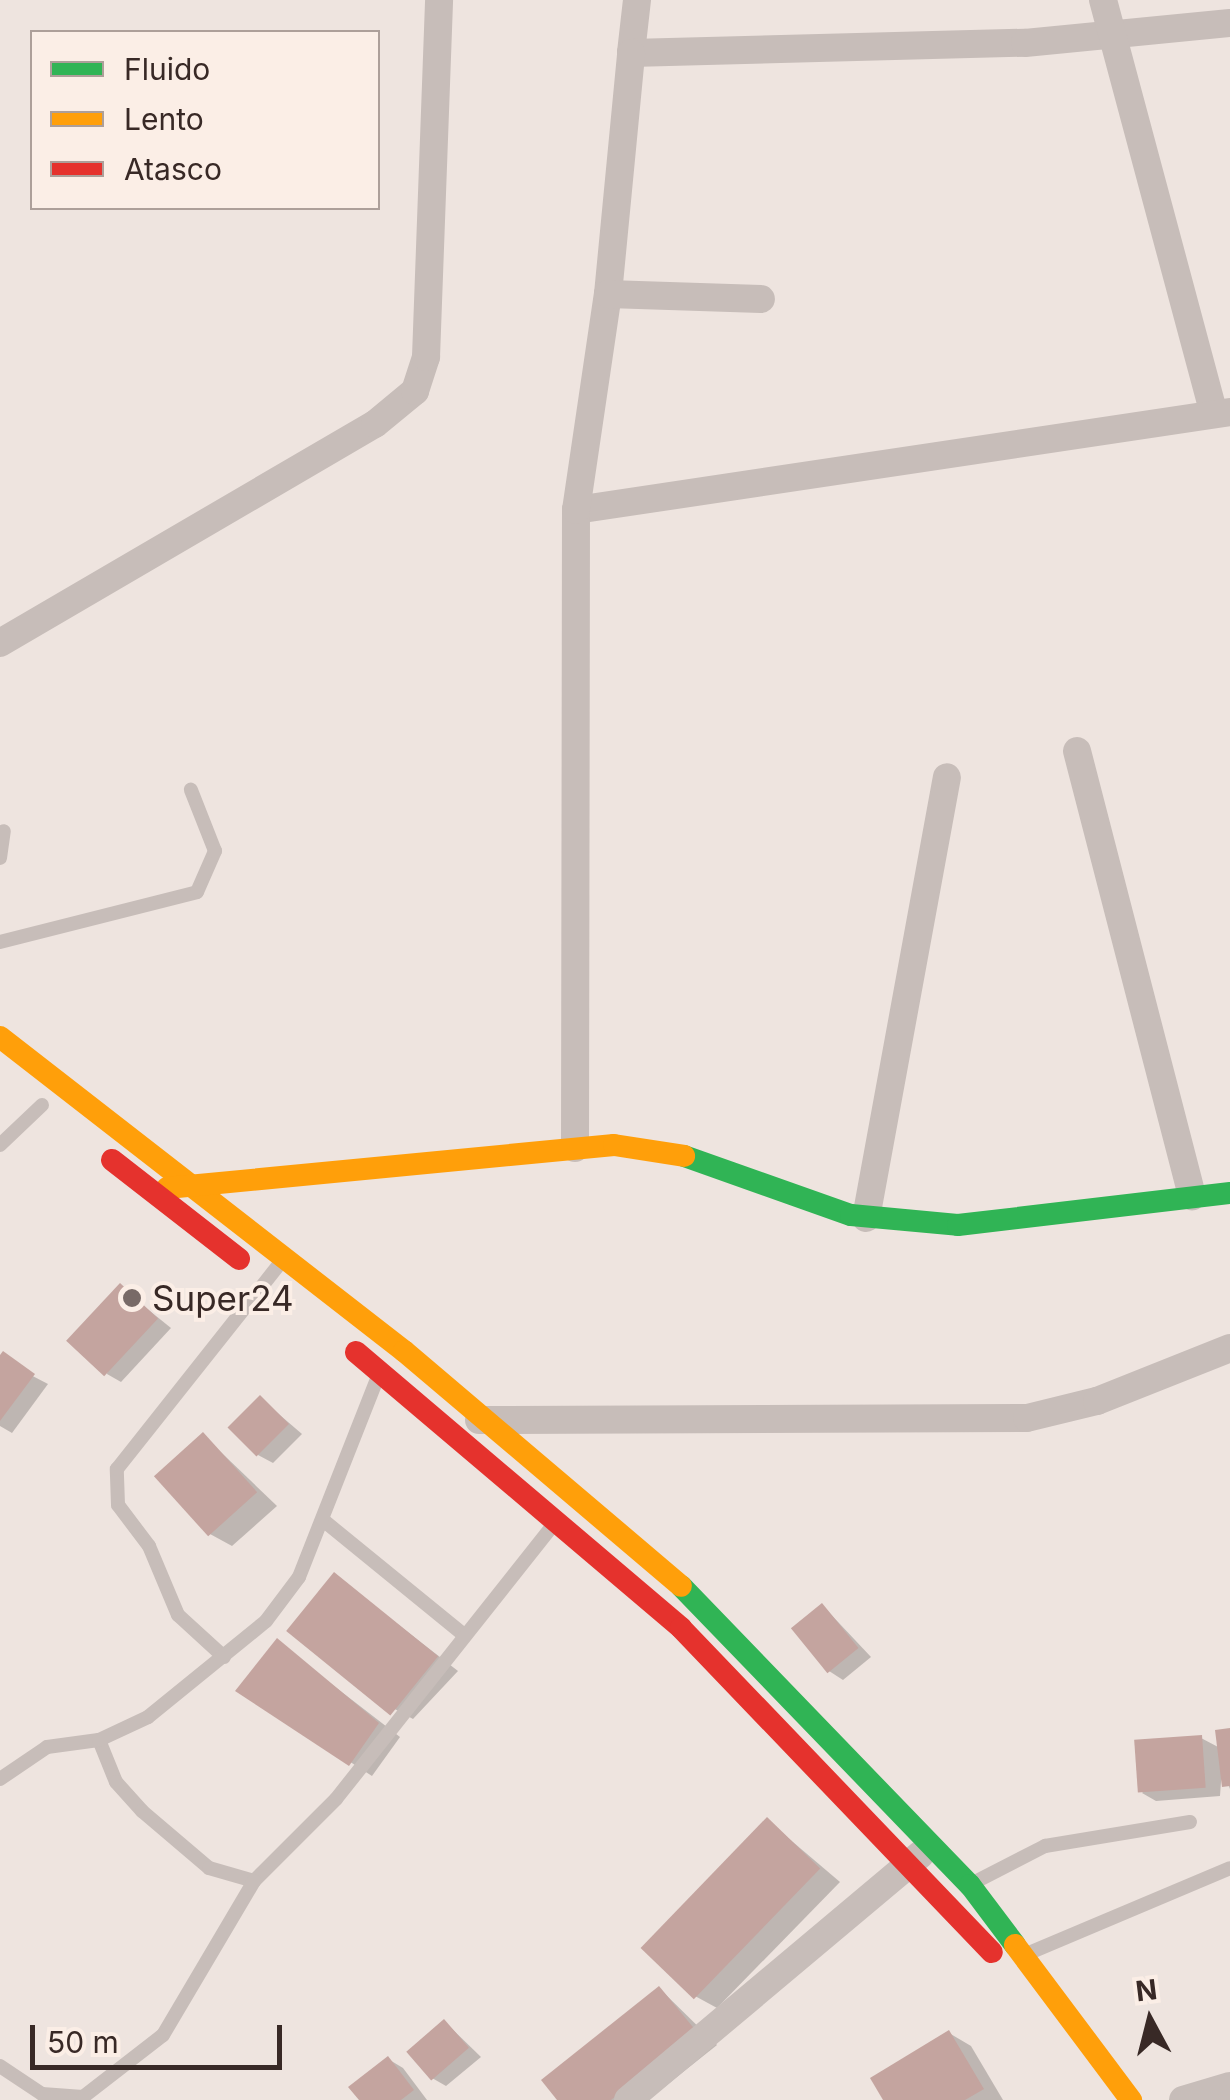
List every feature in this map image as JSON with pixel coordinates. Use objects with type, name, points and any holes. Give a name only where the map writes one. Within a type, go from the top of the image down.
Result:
[{"type":"main road","points":[[0,1036],[191,1181],[404,1351],[706,1608],[970,1885],[1028,1954],[1131,2100]]},
{"type":"main road","points":[[14,1084],[293,1302]]},
{"type":"main road","points":[[154,1192],[191,1181],[575,1148],[650,1146],[866,1218],[958,1226],[1230,1193]]},
{"type":"main road","points":[[337,1337],[681,1628],[1006,1967],[1071,2067]]},
{"type":"street","points":[[0,643],[375,424],[416,390],[426,357],[439,0]]},
{"type":"street","points":[[575,1148],[576,510],[608,294],[636,0]]},
{"type":"street","points":[[576,510],[1222,412],[1120,36],[1103,0]]},
{"type":"street","points":[[631,53],[1120,36],[1230,23]]},
{"type":"street","points":[[608,294],[761,299]]},
{"type":"street","points":[[1077,750],[1192,1196]]},
{"type":"street","points":[[866,1218],[948,776]]},
{"type":"street","points":[[450,1430],[484,1418],[1027,1418],[1097,1401],[1230,1348]]},
{"type":"street","points":[[628,2100],[933,1846]]},
{"type":"street","points":[[1183,2100],[1230,2086]]},
{"type":"lane","points":[[0,942],[197,892],[215,851],[191,790]]},
{"type":"lane","points":[[0,858],[4,831]]},
{"type":"lane","points":[[0,1145],[42,1105]]},
{"type":"lane","points":[[224,1657],[178,1615],[114,1487],[117,1469],[286,1257]]},
{"type":"lane","points":[[0,1779],[48,1747],[99,1740],[148,1716],[224,1657],[299,1577],[380,1371],[404,1351]]},
{"type":"lane","points":[[0,2066],[42,2094],[83,2097],[163,2035],[254,1881],[336,1799],[556,1520],[579,1498]]},
{"type":"lane","points":[[323,1520],[464,1634]]},
{"type":"lane","points":[[99,1740],[116,1782],[142,1810],[209,1868],[254,1881]]},
{"type":"lane","points":[[970,1885],[1046,1846],[1190,1822]]},
{"type":"lane","points":[[1028,1954],[1230,1868]]},
{"type":"building","points":[[120,1283],[158,1318],[104,1376],[66,1341]]},
{"type":"building","points":[[3,1351],[35,1374],[0,1421],[0,1355]]},
{"type":"building","points":[[260,1395],[289,1424],[256,1457],[227,1428]]},
{"type":"building","points":[[203,1432],[257,1492],[208,1536],[154,1476]]},
{"type":"building","points":[[334,1572],[438,1656],[390,1715],[286,1631]]},
{"type":"building","points":[[822,1603],[859,1648],[827,1673],[791,1628]]},
{"type":"building","points":[[277,1638],[379,1723],[349,1766],[235,1691]]},
{"type":"building","points":[[1230,1728],[1230,1786],[1222,1787],[1215,1730]]},
{"type":"building","points":[[1202,1735],[1206,1788],[1138,1793],[1134,1740]]},
{"type":"building","points":[[767,1817],[820,1868],[694,1999],[641,1948]]},
{"type":"building","points":[[659,1986],[697,2032],[611,2100],[557,2100],[541,2080]]},
{"type":"building","points":[[444,2019],[469,2048],[431,2080],[406,2052]]},
{"type":"building","points":[[949,2030],[984,2089],[965,2100],[883,2100],[870,2078]]},
{"type":"building","points":[[388,2056],[414,2090],[401,2100],[359,2100],[348,2087]]},
{"type":"traffic: fast","points":[[684,1156],[851,1215],[958,1225],[1230,1193]]},
{"type":"traffic: fast","points":[[681,1586],[970,1885],[1015,1945]]},
{"type":"traffic: slow","points":[[0,1037],[404,1351],[681,1586]]},
{"type":"traffic: slow","points":[[167,1188],[614,1145],[684,1156]]},
{"type":"traffic: slow","points":[[1015,1945],[1131,2100]]},
{"type":"traffic: jam","points":[[112,1160],[239,1259]]},
{"type":"traffic: jam","points":[[356,1352],[681,1628],[992,1952]]},
{"type":"place","name":"Super24","points":[[132,1298]]}]
